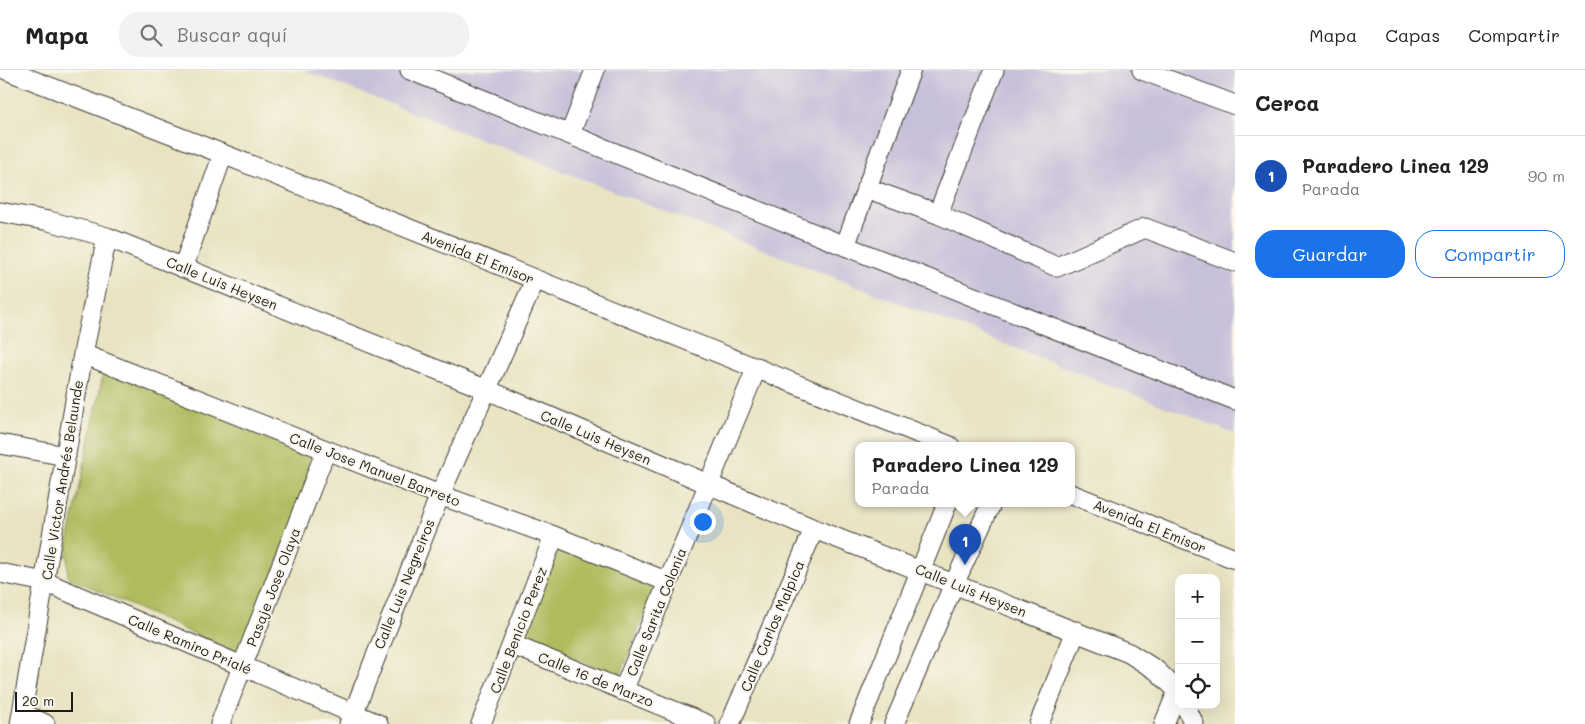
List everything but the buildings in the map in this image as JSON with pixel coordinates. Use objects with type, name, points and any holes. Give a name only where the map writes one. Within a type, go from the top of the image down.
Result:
[{"type":"street","name":"Avenida El Emisor","points":[[6,70],[223,154],[940,442]]},
{"type":"street","points":[[410,70],[845,246],[1235,400]]},
{"type":"street","points":[[570,134],[595,70]]},
{"type":"street","points":[[845,246],[911,70]]},
{"type":"street","points":[[938,214],[994,70]]},
{"type":"street","points":[[1142,70],[1235,105]]},
{"type":"street","points":[[183,268],[223,154]]},
{"type":"street","points":[[866,188],[938,214],[1057,266],[1106,247],[1145,228],[1235,262]]},
{"type":"street","name":"Calle Luis Heysen","points":[[0,212],[49,221],[107,237],[485,389],[814,529],[920,569],[1129,654],[1156,670],[1175,690]]},
{"type":"street","name":"Calle Victor Andrés Belaunde","points":[[21,719],[83,354],[107,237]]},
{"type":"street","name":"Calle Luis Negreiros","points":[[351,719],[440,495],[485,389],[535,280]]},
{"type":"street","name":"Calle Jose Manuel Barreto","points":[[83,354],[440,495],[554,536],[668,582]]},
{"type":"street","name":"Calle Sarita Colonia","points":[[624,691],[757,367]]},
{"type":"street","points":[[0,444],[66,456]]},
{"type":"street","name":"Pasaje Jose Olaya","points":[[220,724],[326,450]]},
{"type":"street","name":"Avenida El Emisor","points":[[1075,496],[1233,561]]},
{"type":"street","points":[[859,724],[946,507]]},
{"type":"street","points":[[894,724],[954,584],[990,507]]},
{"type":"street","name":"Calle Carlos Malpica","points":[[730,724],[814,529]]},
{"type":"street","name":"Calle Benicio Perez","points":[[482,724],[554,536]]},
{"type":"street","name":"Calle Ramiro Prialé","points":[[0,573],[45,582],[243,666],[351,719],[378,724]]},
{"type":"street","points":[[1039,724],[1076,631]]},
{"type":"street","name":"Calle 16 de Marzo","points":[[513,645],[706,724]]},
{"type":"street","points":[[1164,724],[1175,706]]},
{"type":"street","name":"Calle Luis Heysen","points":[[1187,709],[1194,724]]},
{"type":"street","points":[[21,719],[45,724]]},
{"type":"shaded area","points":[[303,70],[1235,70],[1235,434]]},
{"type":"green space","points":[[105,365],[322,451],[241,655],[68,577],[67,548]]},
{"type":"green space","points":[[558,541],[657,583],[620,676],[521,638]]},
{"type":"place","name":"Paradero Linea 129","points":[[965,565]]}]
